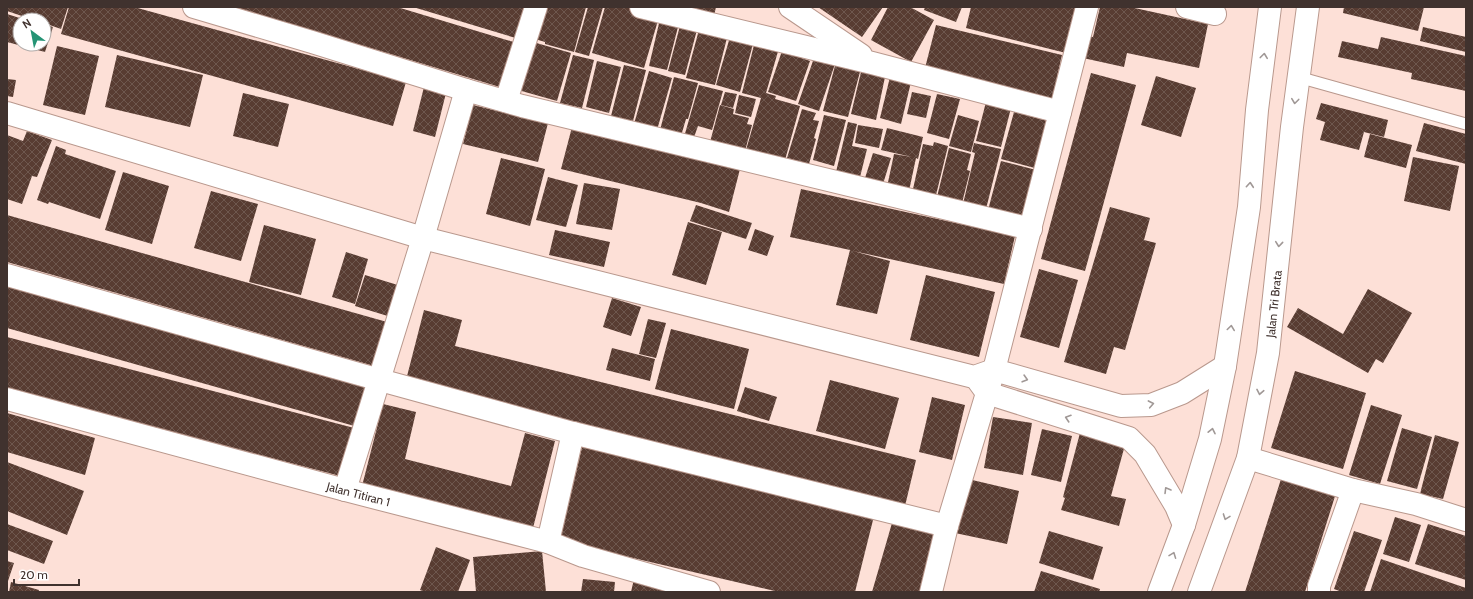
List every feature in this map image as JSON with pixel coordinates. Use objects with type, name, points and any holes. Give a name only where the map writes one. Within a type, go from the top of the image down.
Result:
[{"type":"street","points":[[194,7],[506,101],[1030,229]]},
{"type":"street","points":[[506,101],[536,7]]},
{"type":"street","points":[[641,7],[872,63],[1060,112]]},
{"type":"street","points":[[790,7],[872,63]]},
{"type":"street","points":[[931,592],[985,380],[1030,229],[1086,7]]},
{"type":"street","points":[[1187,7],[1215,14]]},
{"type":"street","points":[[1159,592],[1184,525],[1210,439],[1226,366],[1249,206],[1256,110],[1270,7]]},
{"type":"street","name":"Jalan Tri Brata","points":[[1199,592],[1248,458],[1268,353],[1298,77],[1308,7]]},
{"type":"street","points":[[345,490],[424,238],[466,90]]},
{"type":"street","points":[[7,113],[424,238],[985,380],[1121,406],[1151,406],[1182,393],[1226,366]]},
{"type":"street","points":[[1249,206],[1283,213]]},
{"type":"street","points":[[7,275],[573,433],[947,526]]},
{"type":"street","points":[[985,380],[1129,438],[1145,454],[1176,506],[1184,525]]},
{"type":"street","name":"Jalan Titiran 1","points":[[7,399],[345,490],[548,542],[583,556],[706,592]]},
{"type":"street","points":[[548,542],[573,433]]},
{"type":"street","points":[[1248,458],[1353,490],[1416,504],[1466,520]]},
{"type":"street","points":[[1319,592],[1319,586],[1353,490]]},
{"type":"lane","points":[[1298,77],[1466,124]]},
{"type":"building","points":[[7,7],[68,7],[61,29],[52,26],[52,12],[12,13],[7,11]]},
{"type":"building","points":[[69,7],[134,7],[406,82],[393,126],[61,34]]},
{"type":"building","points":[[234,7],[397,7],[517,43],[503,88]]},
{"type":"building","points":[[413,7],[529,7],[519,39]]},
{"type":"building","points":[[543,7],[586,7],[574,52],[545,44],[545,42],[535,39]]},
{"type":"building","points":[[588,7],[603,7],[589,56],[575,52]]},
{"type":"building","points":[[605,7],[626,7],[659,17],[644,68],[592,53]]},
{"type":"building","points":[[666,7],[716,7],[713,20]]},
{"type":"building","points":[[818,7],[883,7],[862,37]]},
{"type":"building","points":[[888,7],[910,7],[934,20],[911,62],[871,40]]},
{"type":"building","points":[[925,7],[962,7],[956,22],[924,10]]},
{"type":"building","points":[[971,7],[1078,7],[1066,53],[966,28]]},
{"type":"building","points":[[1100,7],[1130,7],[1208,24],[1199,68],[1127,53],[1124,67],[1083,58],[1088,36],[1093,37]]},
{"type":"building","points":[[1344,7],[1424,7],[1418,31],[1343,13]]},
{"type":"building","points":[[7,14],[12,16],[12,43],[7,42]]},
{"type":"building","points":[[660,19],[679,23],[667,70],[649,66]]},
{"type":"building","points":[[681,22],[698,26],[685,75],[668,71]]},
{"type":"building","points":[[936,25],[1062,55],[1052,99],[925,68]]},
{"type":"building","points":[[700,26],[728,34],[715,85],[686,78]]},
{"type":"building","points":[[1423,27],[1466,37],[1466,52],[1420,41]]},
{"type":"building","points":[[730,37],[753,44],[740,92],[716,85]]},
{"type":"building","points":[[1381,37],[1466,56],[1466,91],[1411,79],[1412,73],[1338,57],[1342,41],[1378,49]]},
{"type":"building","points":[[755,41],[779,48],[766,93],[776,96],[775,99],[800,106],[785,160],[746,150],[761,98],[742,93]]},
{"type":"building","points":[[533,42],[571,53],[557,101],[518,90]]},
{"type":"building","points":[[57,46],[99,56],[85,115],[43,105]]},
{"type":"building","points":[[782,51],[810,61],[796,101],[768,92]]},
{"type":"building","points":[[117,55],[203,75],[190,127],[105,107]]},
{"type":"building","points":[[573,55],[594,60],[582,108],[560,103]]},
{"type":"building","points":[[814,58],[835,64],[819,111],[798,104]]},
{"type":"building","points":[[597,61],[621,67],[609,113],[586,107]]},
{"type":"building","points":[[836,62],[861,68],[848,117],[823,111]]},
{"type":"building","points":[[624,65],[646,70],[633,121],[611,116]]},
{"type":"building","points":[[649,71],[672,78],[657,130],[634,124]]},
{"type":"building","points":[[861,72],[885,77],[876,120],[851,114]]},
{"type":"building","points":[[1091,73],[1136,85],[1085,271],[1041,259]]},
{"type":"building","points":[[1156,76],[1196,88],[1181,137],[1141,125]]},
{"type":"building","points":[[674,77],[698,83],[688,119],[686,119],[681,136],[660,130]]},
{"type":"building","points":[[890,77],[911,82],[901,124],[880,118]]},
{"type":"building","points":[[7,79],[16,80],[13,97],[7,96]]},
{"type":"building","points":[[699,85],[723,91],[712,130],[698,126],[693,140],[684,137]]},
{"type":"building","points":[[424,87],[446,93],[435,137],[413,131]]},
{"type":"building","points":[[725,92],[737,94],[733,108],[721,105]]},
{"type":"building","points":[[912,92],[931,96],[926,118],[907,114]]},
{"type":"building","points":[[243,93],[289,104],[278,147],[233,136]]},
{"type":"building","points":[[937,94],[960,99],[949,139],[927,133]]},
{"type":"building","points":[[739,95],[756,99],[751,117],[735,113]]},
{"type":"building","points":[[986,102],[1011,108],[1001,147],[976,141]]},
{"type":"building","points":[[1321,103],[1388,120],[1384,137],[1364,132],[1359,150],[1320,140],[1325,122],[1316,119]]},
{"type":"building","points":[[473,105],[548,123],[538,162],[463,144]]},
{"type":"building","points":[[720,105],[734,109],[733,114],[749,118],[747,124],[752,125],[745,151],[710,142]]},
{"type":"building","points":[[802,109],[816,113],[813,120],[819,121],[809,164],[787,158]]},
{"type":"building","points":[[1014,112],[1055,123],[1042,170],[1001,159]]},
{"type":"building","points":[[824,115],[846,120],[834,166],[813,160]]},
{"type":"building","points":[[958,115],[979,121],[971,152],[949,146]]},
{"type":"building","points":[[848,122],[857,124],[852,146],[867,149],[860,177],[836,172]]},
{"type":"building","points":[[1424,123],[1466,134],[1466,164],[1416,151]]},
{"type":"building","points":[[858,125],[883,129],[879,148],[855,143]]},
{"type":"building","points":[[572,127],[740,169],[729,212],[701,203],[561,169]]},
{"type":"building","points":[[887,128],[923,137],[918,159],[916,158],[909,191],[887,187],[894,154],[912,157],[881,150]]},
{"type":"building","points":[[27,131],[52,140],[37,177],[32,176],[22,204],[7,199],[7,135],[23,141]]},
{"type":"building","points":[[1370,134],[1412,145],[1406,168],[1364,157]]},
{"type":"building","points":[[934,142],[948,146],[936,195],[913,189],[923,144],[933,146]]},
{"type":"building","points":[[974,143],[1001,149],[986,209],[963,204],[975,153],[972,152]]},
{"type":"building","points":[[56,146],[66,150],[65,154],[116,171],[100,219],[49,202],[48,204],[37,200]]},
{"type":"building","points":[[949,148],[971,154],[967,170],[970,171],[962,203],[937,197]]},
{"type":"building","points":[[873,153],[891,158],[883,184],[865,178]]},
{"type":"building","points":[[1413,157],[1459,166],[1450,211],[1404,201]]},
{"type":"building","points":[[501,158],[545,169],[530,226],[486,214]]},
{"type":"building","points":[[1001,161],[1040,171],[1026,224],[987,214]]},
{"type":"building","points":[[123,172],[169,186],[152,244],[105,230]]},
{"type":"building","points":[[548,177],[578,185],[566,227],[536,220]]},
{"type":"building","points":[[584,183],[620,189],[612,230],[576,224]]},
{"type":"building","points":[[801,189],[1015,236],[1004,284],[853,251],[890,261],[877,314],[836,305],[850,250],[790,237]]},
{"type":"building","points":[[211,191],[258,204],[241,261],[194,248]]},
{"type":"building","points":[[696,205],[752,223],[746,239],[690,221]]},
{"type":"building","points":[[1110,207],[1150,218],[1144,240],[1156,243],[1125,350],[1114,347],[1106,374],[1064,362]]},
{"type":"building","points":[[7,215],[387,322],[374,366],[7,262]]},
{"type":"building","points":[[688,222],[722,232],[706,285],[672,275]]},
{"type":"building","points":[[264,225],[316,239],[301,295],[249,282]]},
{"type":"building","points":[[755,229],[774,236],[767,256],[748,250]]},
{"type":"building","points":[[555,230],[610,242],[604,267],[549,255]]},
{"type":"building","points":[[346,252],[368,259],[355,304],[332,297]]},
{"type":"building","points":[[1039,269],[1078,280],[1059,348],[1020,337]]},
{"type":"building","points":[[365,275],[401,286],[391,317],[355,306]]},
{"type":"building","points":[[926,275],[995,292],[979,357],[910,340]]},
{"type":"building","points":[[7,282],[371,385],[358,427],[7,328]]},
{"type":"building","points":[[1368,289],[1412,313],[1383,363],[1376,359],[1368,373],[1287,327],[1298,308],[1343,334]]},
{"type":"building","points":[[612,298],[641,307],[631,336],[603,327]]},
{"type":"building","points":[[424,310],[462,320],[455,346],[916,460],[905,506],[405,384]]},
{"type":"building","points":[[648,319],[666,323],[656,358],[639,354]]},
{"type":"building","points":[[671,329],[749,349],[734,409],[655,389]]},
{"type":"building","points":[[7,337],[358,429],[344,477],[7,389]]},
{"type":"building","points":[[612,348],[655,359],[650,381],[606,370]]},
{"type":"building","points":[[1295,371],[1366,393],[1343,469],[1271,448]]},
{"type":"building","points":[[830,380],[899,398],[885,449],[816,431]]},
{"type":"building","points":[[745,387],[777,397],[769,421],[737,411]]},
{"type":"building","points":[[932,397],[965,405],[952,460],[919,452]]},
{"type":"building","points":[[383,404],[416,412],[405,459],[511,486],[525,433],[555,441],[533,528],[362,486]]},
{"type":"building","points":[[1371,405],[1402,415],[1380,484],[1349,475]]},
{"type":"building","points":[[7,413],[95,438],[85,475],[7,452]]},
{"type":"building","points":[[993,417],[1032,423],[1023,475],[984,468]]},
{"type":"building","points":[[1402,428],[1432,437],[1417,489],[1387,481]]},
{"type":"building","points":[[1042,429],[1072,436],[1061,482],[1031,475]]},
{"type":"building","points":[[1080,433],[1125,445],[1111,496],[1126,499],[1119,526],[1061,510]]},
{"type":"building","points":[[1435,435],[1459,442],[1443,499],[1420,494]]},
{"type":"building","points":[[582,447],[874,516],[855,592],[779,592],[560,541]]},
{"type":"building","points":[[7,462],[84,491],[67,535],[7,511]]},
{"type":"building","points":[[1282,476],[1336,493],[1305,592],[1245,592]]},
{"type":"building","points":[[968,479],[1019,491],[1007,544],[955,533]]},
{"type":"building","points":[[1395,517],[1421,525],[1409,562],[1383,554]]},
{"type":"building","points":[[892,523],[936,535],[920,592],[872,592]]},
{"type":"building","points":[[7,524],[53,541],[44,564],[7,550]]},
{"type":"building","points":[[1428,524],[1466,536],[1466,580],[1415,564]]},
{"type":"building","points":[[1049,531],[1103,547],[1093,580],[1039,563]]},
{"type":"building","points":[[1354,531],[1382,540],[1364,592],[1342,592],[1334,589]]},
{"type":"building","points":[[436,547],[470,560],[458,592],[425,592],[420,590]]},
{"type":"building","points":[[542,551],[546,592],[476,592],[473,557]]},
{"type":"building","points":[[1381,559],[1466,588],[1466,592],[1370,592]]},
{"type":"building","points":[[7,561],[14,563],[7,584]]},
{"type":"building","points":[[1041,571],[1100,589],[1099,592],[1034,592]]},
{"type":"building","points":[[583,579],[615,582],[614,592],[581,592]]},
{"type":"building","points":[[634,579],[681,592],[631,592]]},
{"type":"building","points":[[11,582],[39,590],[39,592],[9,592]]}]
